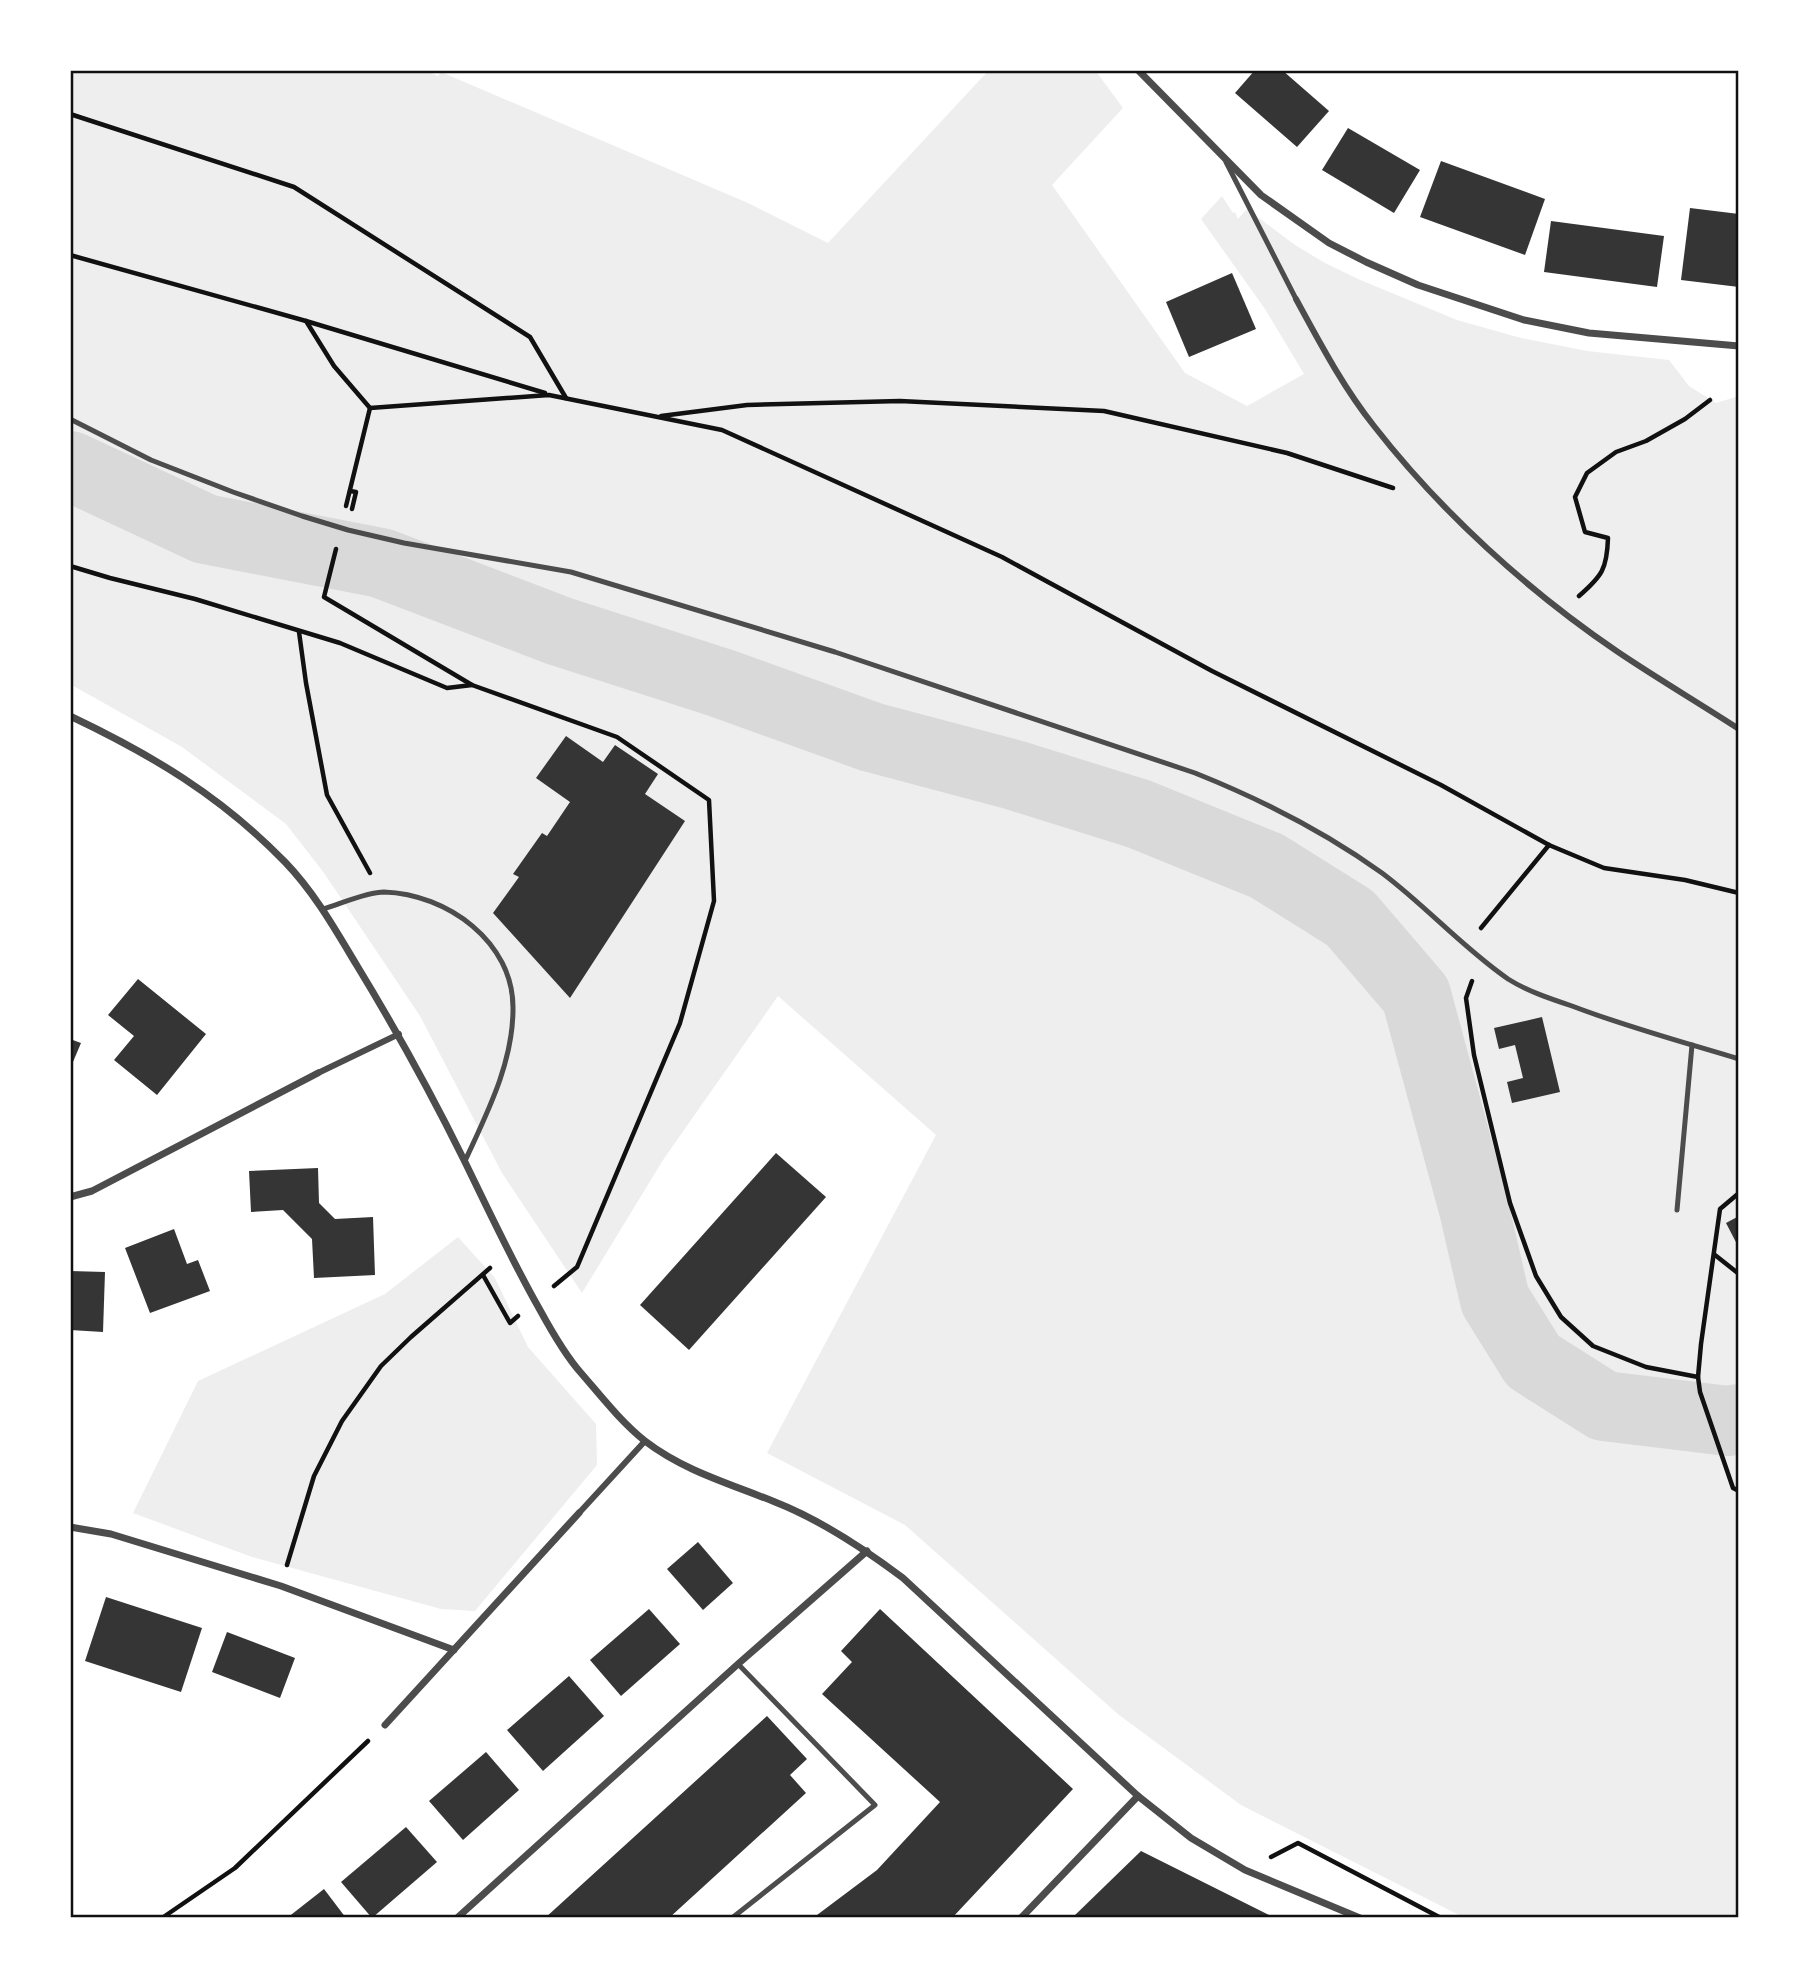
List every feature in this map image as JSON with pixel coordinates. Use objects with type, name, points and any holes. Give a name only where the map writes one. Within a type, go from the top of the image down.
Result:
[{"type":"street","points":[[1138,70],[1261,195],[1329,243],[1418,285],[1524,320],[1590,333],[1739,346]]},
{"type":"street","points":[[1296,299],[1330,362],[1373,425],[1441,504],[1525,581],[1616,651],[1739,729]]},
{"type":"street","points":[[70,716],[132,746],[197,786],[247,826],[286,864],[323,909],[399,1034],[507,1252],[550,1326],[578,1370],[645,1441],[675,1460],[819,1523],[867,1551],[903,1578],[1138,1796],[1191,1838],[1245,1870],[1360,1918]]},
{"type":"street","points":[[70,1197],[92,1191],[318,1073],[399,1034]]},
{"type":"street","points":[[384,1725],[645,1441]]},
{"type":"street","points":[[70,1527],[111,1534],[281,1586],[454,1650]]},
{"type":"street","points":[[457,1918],[867,1551]]},
{"type":"street","points":[[1021,1918],[1138,1796]]},
{"type":"lane","points":[[1224,159],[1296,299]]},
{"type":"lane","points":[[70,419],[151,460],[302,516],[404,543],[571,572],[835,652],[1195,773],[1236,789],[1329,839],[1382,874],[1509,979],[1540,995],[1607,1019],[1739,1059]]},
{"type":"lane","points":[[323,909],[381,892],[407,894],[436,904],[464,917],[492,946],[508,974],[513,1009],[507,1054],[495,1095],[464,1161]]},
{"type":"lane","points":[[1677,1210],[1692,1045]]},
{"type":"lane","points":[[732,1918],[875,1805],[738,1664]]},
{"type":"path","points":[[70,114],[294,187],[530,337],[566,398]]},
{"type":"path","points":[[70,255],[306,321],[549,395],[722,430],[1002,557],[1212,671],[1441,785],[1549,845],[1604,868],[1685,880],[1739,893]]},
{"type":"path","points":[[306,321],[334,366],[370,408]]},
{"type":"path","points":[[370,408],[549,395]]},
{"type":"path","points":[[1563,610],[1595,582],[1607,562],[1608,538],[1585,532],[1575,497],[1587,473],[1616,452],[1646,441],[1685,419],[1710,400]]},
{"type":"path","points":[[656,417],[747,405],[900,401],[1104,411],[1287,453],[1441,504]]},
{"type":"path","points":[[350,491],[370,408]]},
{"type":"path","points":[[70,566],[195,599],[340,643],[447,688],[472,685]]},
{"type":"path","points":[[324,597],[472,685],[617,737],[709,800],[714,901],[680,1023],[577,1267],[548,1291]]},
{"type":"path","points":[[299,632],[327,794],[381,892]]},
{"type":"path","points":[[1467,945],[1549,845]]},
{"type":"path","points":[[1481,956],[1466,998],[1474,1055],[1510,1203],[1536,1276],[1561,1317],[1593,1346],[1646,1367],[1698,1377]]},
{"type":"path","points":[[1739,1194],[1720,1209],[1698,1377],[1700,1392],[1715,1438],[1733,1488],[1739,1491]]},
{"type":"path","points":[[1715,1254],[1739,1274]]},
{"type":"path","points":[[281,1586],[314,1476],[342,1421],[381,1366],[483,1275],[510,1323],[519,1315]]},
{"type":"path","points":[[162,1918],[235,1868],[384,1725]]},
{"type":"path","points":[[1245,1870],[1297,1843],[1441,1918]]},
{"type":"shaded area","points":[[70,70],[424,70],[438,76],[441,72],[748,203],[828,243],[989,70],[1095,70],[1123,108],[1052,185],[1185,373],[1247,406],[1304,374],[1265,309],[1201,219],[1222,196],[1238,219],[1247,209],[1295,245],[1325,263],[1457,320],[1521,338],[1587,351],[1669,360],[1689,386],[1716,403],[1739,396],[1739,1918],[1465,1918],[1241,1805],[1119,1715],[905,1525],[767,1453],[936,1135],[778,996],[663,1160],[582,1293],[502,1173],[420,1016],[324,873],[286,824],[182,747],[70,684]]},
{"type":"shaded area","points":[[458,1237],[495,1278],[528,1347],[596,1424],[597,1465],[475,1611],[441,1609],[252,1557],[133,1513],[198,1381],[385,1294]]},
{"type":"building","points":[[1255,70],[1282,70],[1329,111],[1297,147],[1235,93]]},
{"type":"building","points":[[1348,128],[1420,170],[1394,213],[1322,170]]},
{"type":"building","points":[[1441,161],[1545,199],[1525,255],[1420,217]]},
{"type":"building","points":[[1690,208],[1739,214],[1739,287],[1681,280]]},
{"type":"building","points":[[1551,221],[1664,236],[1657,287],[1544,272]]},
{"type":"building","points":[[1232,273],[1256,329],[1189,357],[1166,302]]},
{"type":"building","points":[[566,736],[603,762],[615,745],[658,774],[645,794],[685,821],[570,998],[493,913],[519,877],[513,874],[542,833],[547,836],[570,802],[536,778]]},
{"type":"building","points":[[138,979],[206,1034],[157,1095],[114,1060],[134,1036],[108,1015]]},
{"type":"building","points":[[1542,1017],[1560,1092],[1512,1103],[1507,1082],[1523,1078],[1515,1045],[1499,1049],[1494,1028]]},
{"type":"building","points":[[70,1039],[81,1043],[70,1069]]},
{"type":"building","points":[[776,1153],[826,1197],[689,1350],[640,1305]]},
{"type":"building","points":[[318,1168],[319,1203],[335,1219],[373,1217],[375,1275],[314,1278],[312,1239],[283,1210],[251,1212],[249,1171]]},
{"type":"building","points":[[1739,1216],[1739,1248],[1726,1223]]},
{"type":"building","points":[[174,1229],[187,1264],[198,1260],[210,1291],[150,1313],[125,1248]]},
{"type":"building","points":[[70,1271],[105,1272],[103,1332],[70,1330]]},
{"type":"building","points":[[698,1542],[733,1583],[703,1610],[667,1569]]},
{"type":"building","points":[[106,1597],[202,1628],[181,1692],[85,1661]]},
{"type":"building","points":[[649,1609],[680,1644],[621,1696],[590,1660]]},
{"type":"building","points":[[880,1609],[1073,1789],[952,1918],[813,1918],[877,1870],[940,1802],[822,1694],[852,1662],[841,1651]]},
{"type":"building","points":[[227,1632],[295,1658],[280,1698],[212,1672]]},
{"type":"building","points":[[569,1676],[604,1716],[543,1771],[507,1730]]},
{"type":"building","points":[[767,1716],[807,1759],[790,1775],[806,1793],[669,1918],[545,1918]]},
{"type":"building","points":[[486,1752],[519,1790],[463,1840],[429,1801]]},
{"type":"building","points":[[406,1827],[437,1862],[372,1918],[341,1882]]},
{"type":"building","points":[[1141,1851],[1275,1918],[1072,1918]]},
{"type":"building","points":[[324,1889],[346,1918],[287,1918]]},
{"type":"waterway","points":[[70,466],[205,529],[381,563],[559,631],[721,683],[871,737],[1014,775],[1139,814],[1267,866],[1350,918],[1416,995],[1474,1209],[1495,1300],[1533,1361],[1604,1406],[1728,1421],[1739,1419]]}]
